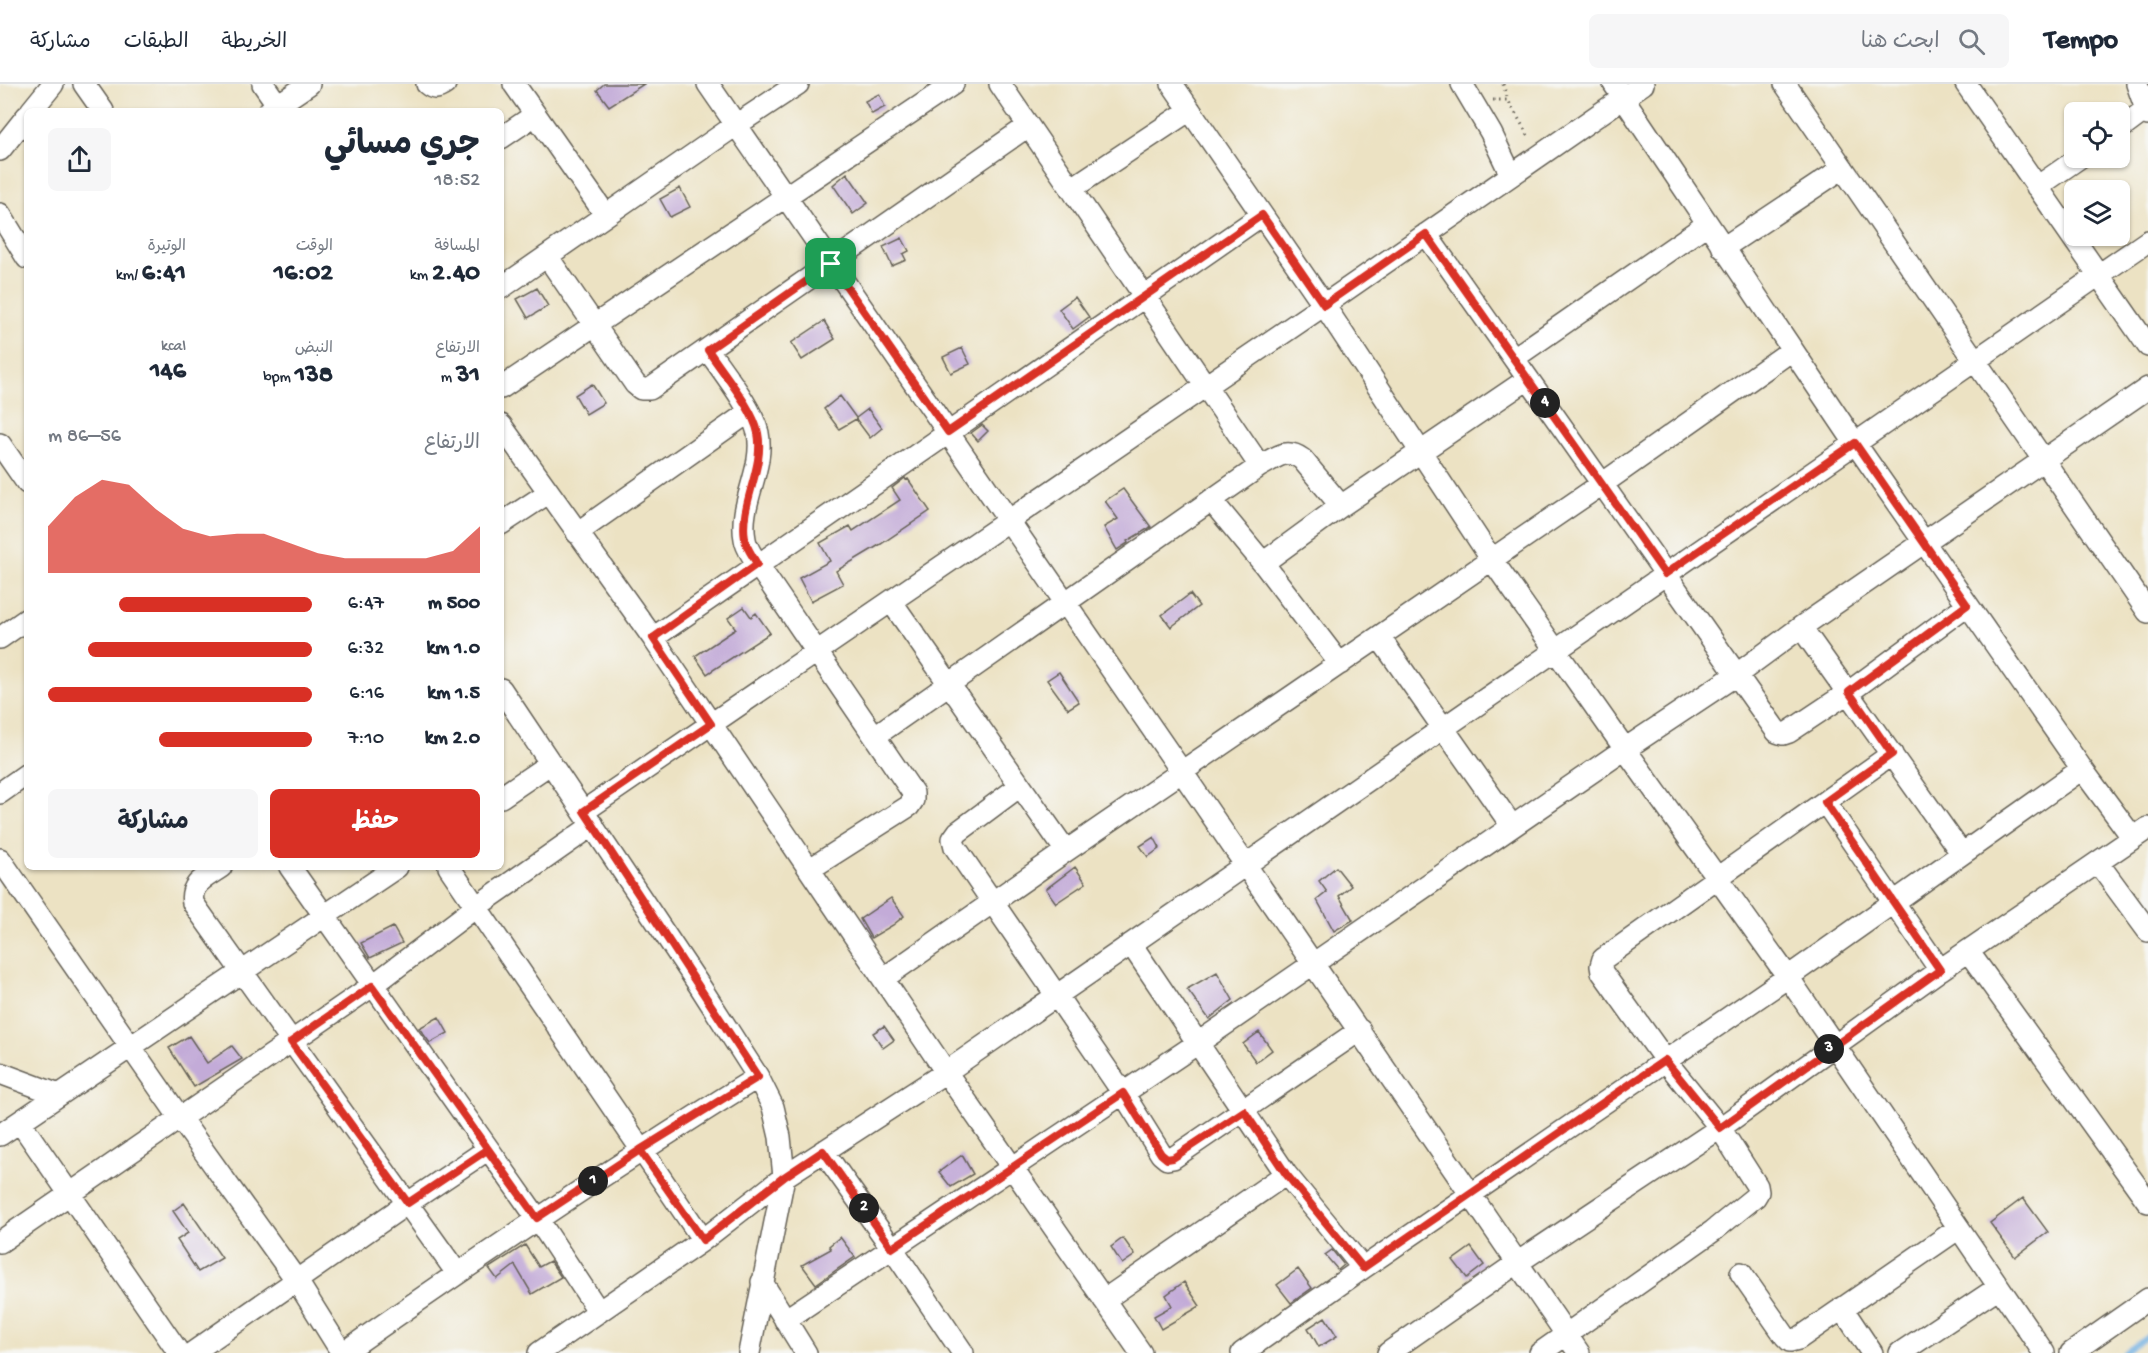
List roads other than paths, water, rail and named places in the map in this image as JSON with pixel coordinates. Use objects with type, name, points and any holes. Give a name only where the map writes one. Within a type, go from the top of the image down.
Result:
[{"type":"street","points":[[33,108],[53,84]]},
{"type":"street","points":[[263,84],[275,108]]},
{"type":"street","points":[[277,108],[309,84]]},
{"type":"street","points":[[427,84],[434,88],[445,84]]},
{"type":"street","points":[[514,84],[605,214]]},
{"type":"street","points":[[708,84],[1360,1030],[1579,1353]]},
{"type":"street","points":[[504,286],[736,124],[798,84]]},
{"type":"street","points":[[504,386],[953,84]]},
{"type":"street","points":[[999,84],[1260,466]]},
{"type":"street","points":[[1172,84],[1324,305],[1492,560],[1788,977],[2044,1353]]},
{"type":"street","points":[[0,1242],[372,986],[711,724],[1540,156],[1619,91],[1643,84]]},
{"type":"street","points":[[1785,84],[2148,612]]},
{"type":"street","points":[[1966,84],[2148,346]]},
{"type":"street","points":[[2130,122],[2147,111],[2137,84]]},
{"type":"street","points":[[93,87],[102,108]]},
{"type":"street","points":[[1388,1353],[1517,1263],[1720,1128],[1940,970],[2141,833],[2082,770],[1855,443],[1619,91]]},
{"type":"street","points":[[1467,92],[1511,175]]},
{"type":"street","points":[[1071,189],[1190,110]]},
{"type":"street","points":[[504,136],[535,115]]},
{"type":"street","points":[[0,150],[24,120]]},
{"type":"street","points":[[547,256],[635,384],[641,389],[650,388],[708,350],[1028,126]]},
{"type":"street","points":[[1723,248],[1843,168]]},
{"type":"street","points":[[2037,187],[2065,168]]},
{"type":"street","points":[[0,214],[24,253]]},
{"type":"street","points":[[653,638],[1262,215]]},
{"type":"street","points":[[1514,358],[1707,224]]},
{"type":"street","points":[[1426,234],[1777,732],[1783,734],[1849,692],[1967,605]]},
{"type":"street","points":[[539,1353],[703,1240],[784,1177],[946,1072],[2148,241]]},
{"type":"street","points":[[708,350],[749,412],[758,434],[758,455],[744,526],[745,542],[757,564],[913,794],[913,800],[909,806],[810,869]]},
{"type":"street","points":[[884,978],[1182,771],[1380,638],[1792,350]]},
{"type":"street","points":[[1263,563],[1341,506],[1528,379]]},
{"type":"street","points":[[785,1320],[1314,964],[1512,826],[1736,675],[1801,627],[2148,388]]},
{"type":"street","points":[[578,533],[749,412]]},
{"type":"street","points":[[504,429],[653,638],[946,1072],[1141,1353]]},
{"type":"street","points":[[0,444],[24,479]]},
{"type":"street","points":[[875,736],[1260,466],[1287,452],[1294,453],[1302,459],[1341,506]]},
{"type":"street","points":[[504,522],[548,493]]},
{"type":"street","points":[[1211,501],[1263,563],[1340,664]]},
{"type":"street","points":[[891,601],[1066,851]]},
{"type":"street","points":[[0,638],[24,621]]},
{"type":"street","points":[[1801,627],[1962,854]]},
{"type":"street","points":[[1380,638],[1512,826]]},
{"type":"street","points":[[504,693],[758,1077],[773,1107],[780,1137],[784,1177],[749,1353]]},
{"type":"street","points":[[1540,1353],[1713,1231],[1755,1197],[1758,1192],[1757,1186],[1720,1128],[1665,1060],[1602,972],[1603,959],[1892,754]]},
{"type":"street","points":[[504,795],[551,763]]},
{"type":"street","points":[[1242,1353],[1788,977],[2082,770]]},
{"type":"street","points":[[0,792],[24,776]]},
{"type":"street","points":[[1020,786],[958,831],[954,839],[954,847],[1123,1093],[1161,1154],[1167,1159],[1173,1158],[1244,1111],[1360,1030]]},
{"type":"street","points":[[1825,802],[1895,901],[1940,970]]},
{"type":"street","points":[[0,859],[180,1119],[297,1281],[343,1353],[537,1218],[640,1150],[758,1077]]},
{"type":"street","points":[[2098,864],[2148,931]]},
{"type":"street","points":[[217,870],[194,886],[191,894],[193,903],[457,1273]]},
{"type":"street","points":[[292,870],[537,1218],[599,1312]]},
{"type":"street","points":[[0,1135],[393,870]]},
{"type":"street","points":[[451,870],[703,1240]]},
{"type":"street","points":[[1131,944],[1286,1174],[1363,1268]]},
{"type":"street","points":[[1968,951],[2148,1202]]},
{"type":"street","points":[[0,1073],[59,1095]]},
{"type":"street","points":[[20,1122],[179,1353]]},
{"type":"street","points":[[192,1353],[487,1150]]},
{"type":"street","points":[[823,1151],[963,1353]]},
{"type":"street","points":[[1104,1300],[1286,1174]]},
{"type":"street","points":[[1741,1273],[1790,1341],[1798,1339],[1959,1227]]},
{"type":"street","points":[[762,1282],[806,1353]]},
{"type":"street","points":[[1900,1353],[2000,1287]]},
{"type":"street","points":[[2071,1353],[2148,1299]]},
{"type":"street","points":[[1842,1308],[1872,1353]]},
{"type":"waterway","points":[[2124,1353],[2148,1336]]}]
